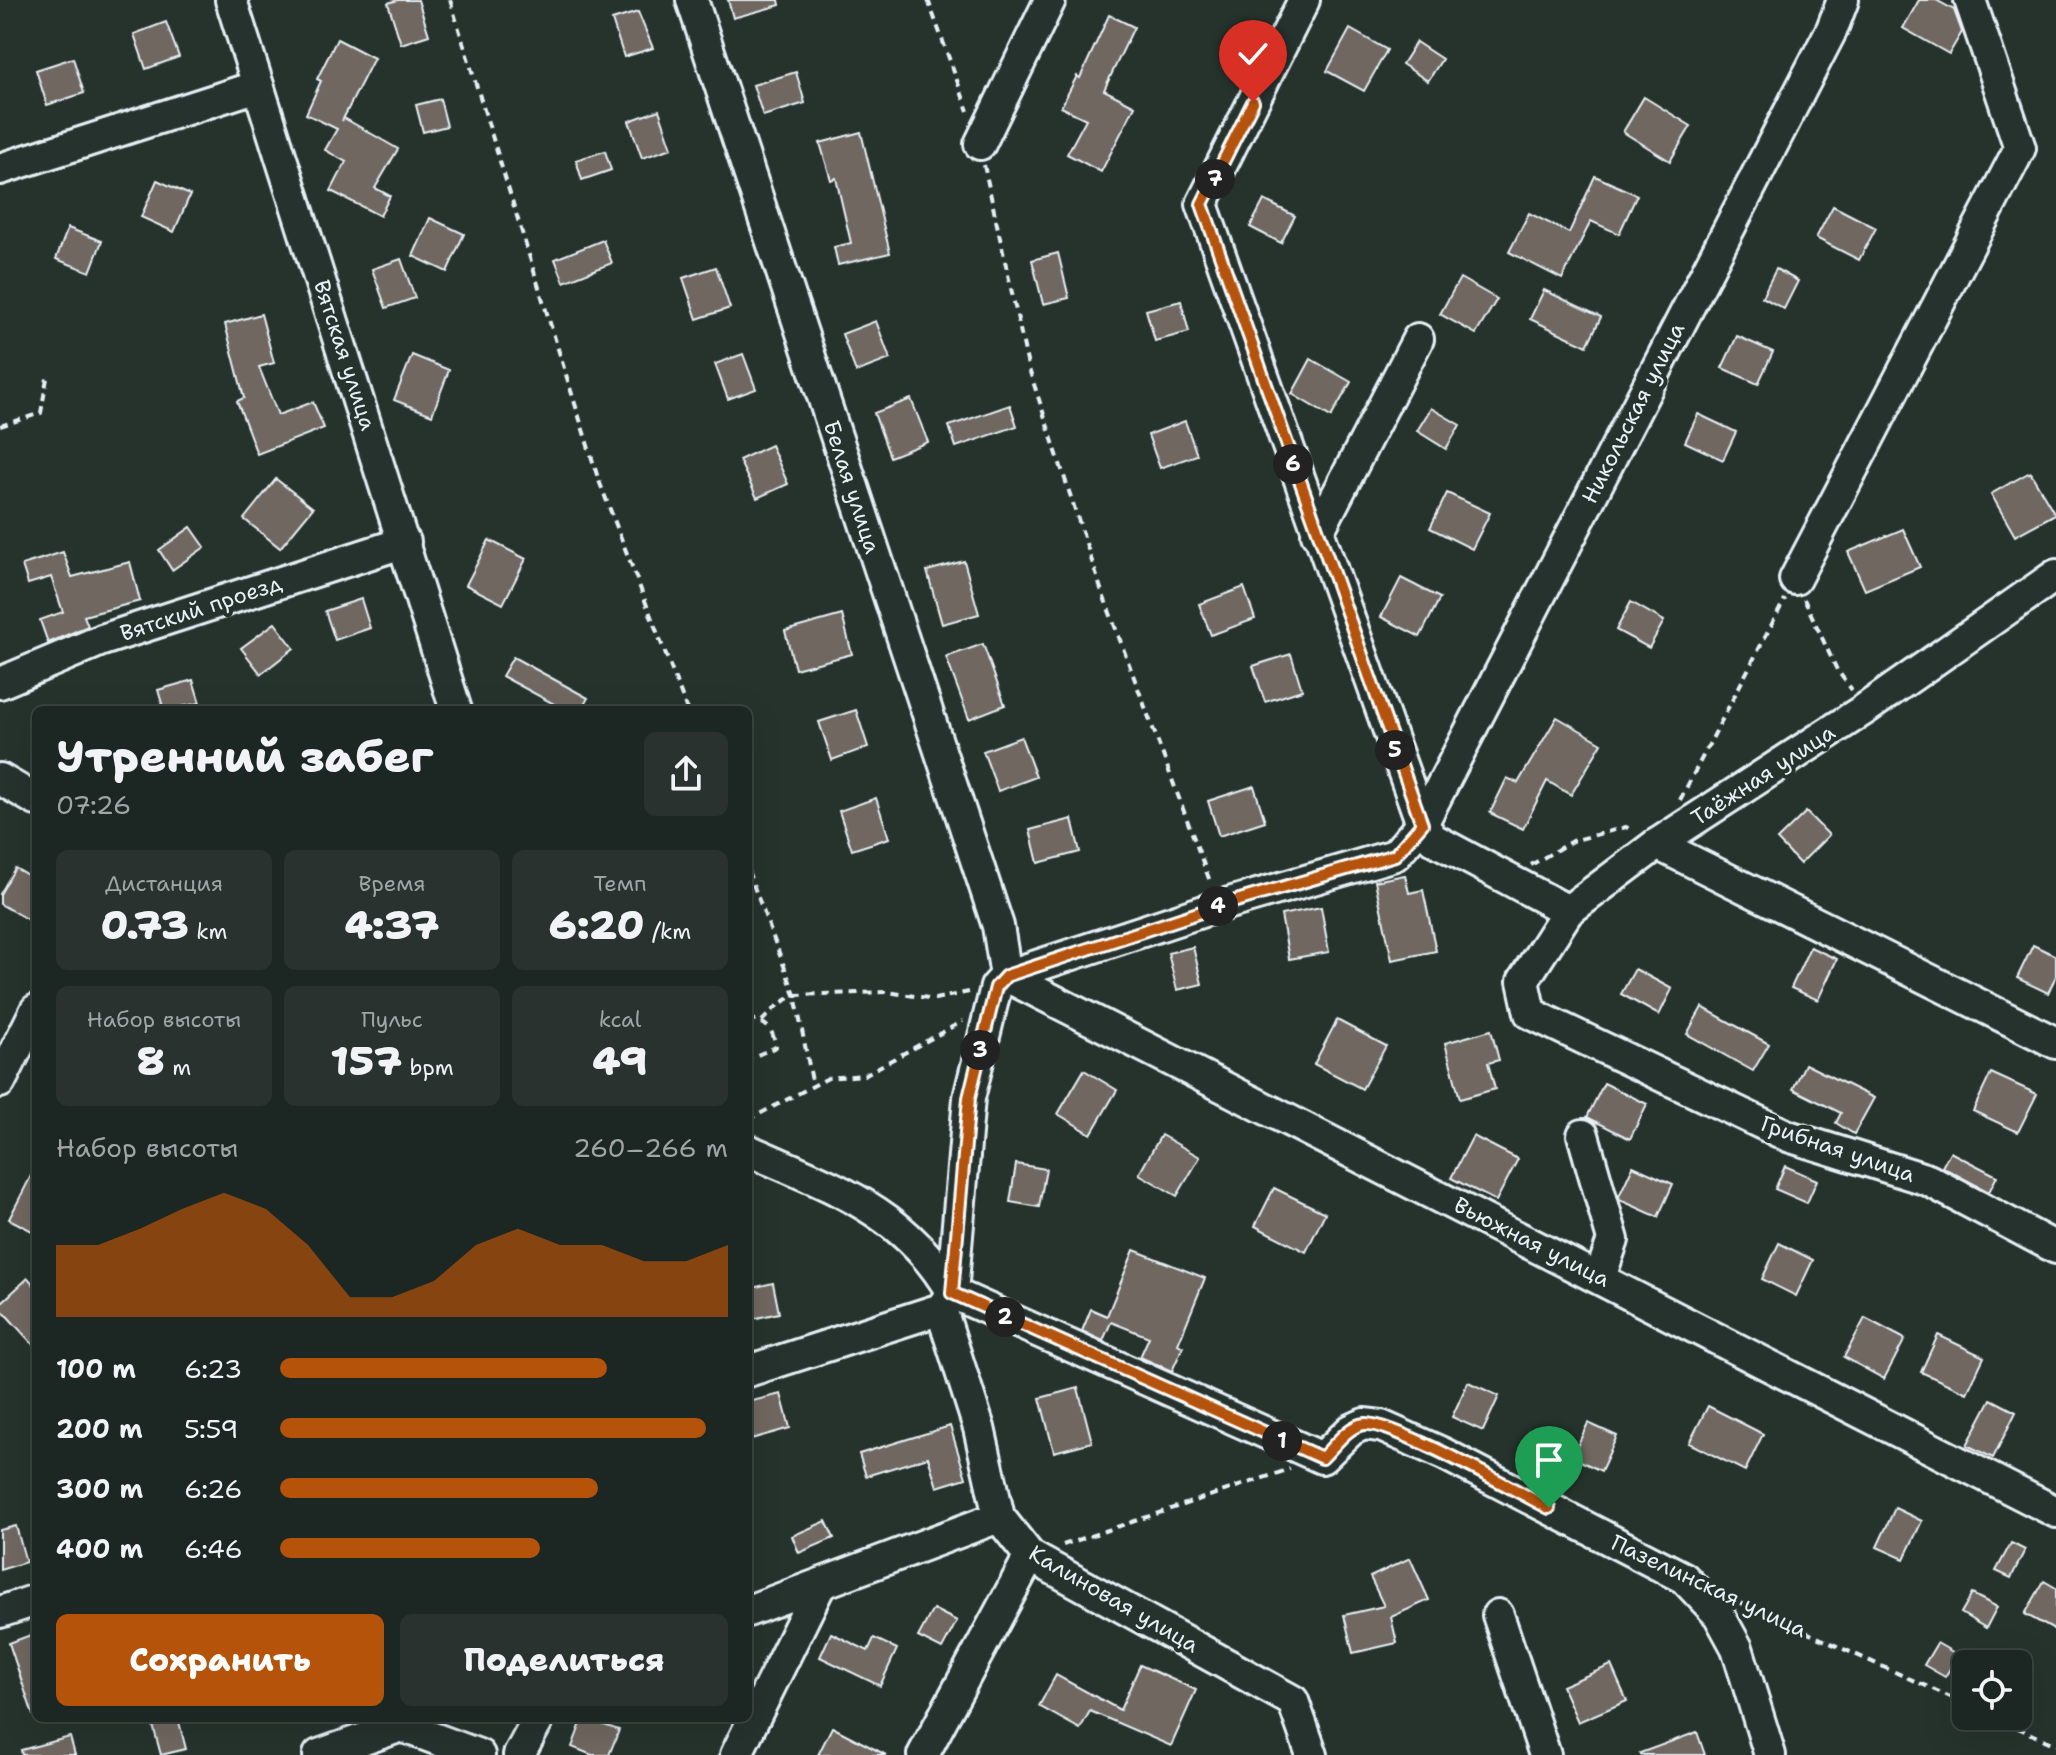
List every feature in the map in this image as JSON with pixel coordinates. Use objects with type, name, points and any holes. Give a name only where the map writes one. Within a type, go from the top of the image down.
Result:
[{"type":"street","name":"Вятская улица","points":[[231,0],[455,706]]},
{"type":"street","name":"Белая улица","points":[[692,0],[998,926],[997,990]]},
{"type":"street","points":[[980,144],[1050,0]]},
{"type":"street","points":[[1304,0],[1202,204],[1422,824],[1433,839],[1568,911]]},
{"type":"street","name":"Никольская улица","points":[[997,990],[1219,906],[1395,855],[1422,824],[1832,29],[1843,0]]},
{"type":"street","points":[[1795,579],[2020,148],[1970,0]]},
{"type":"street","points":[[0,169],[258,86]]},
{"type":"street","points":[[1317,534],[1418,339]]},
{"type":"street","name":"Вятский проезд","points":[[0,683],[102,640],[405,542]]},
{"type":"street","name":"Таёжная улица","points":[[1530,1013],[1523,981],[1568,911],[1657,844],[1865,709],[2056,575]]},
{"type":"street","points":[[0,779],[32,798]]},
{"type":"street","points":[[1657,844],[2056,1043]]},
{"type":"street","points":[[947,1301],[969,1098],[997,990]]},
{"type":"street","name":"Вьюжная улица","points":[[997,990],[1600,1277],[2056,1512]]},
{"type":"street","name":"Грибная улица","points":[[1530,1013],[1788,1136],[1928,1180],[2056,1248]]},
{"type":"street","points":[[0,1082],[32,1018]]},
{"type":"street","points":[[1583,1135],[1613,1240],[1600,1277]]},
{"type":"street","points":[[752,1152],[843,1192],[904,1231],[937,1266],[947,1301]]},
{"type":"street","points":[[752,1370],[947,1301],[1322,1458]]},
{"type":"street","name":"Калиновая улица","points":[[947,1301],[999,1517],[1030,1556],[1293,1701],[1312,1755]]},
{"type":"street","name":"Пазелинская улица","points":[[1322,1458],[1351,1430],[1364,1424],[1381,1426],[1444,1454],[1684,1578],[1719,1615],[1737,1648],[1770,1755]]},
{"type":"street","points":[[752,1610],[999,1517]]},
{"type":"street","points":[[931,1752],[1030,1556]]},
{"type":"street","points":[[736,1755],[820,1585]]},
{"type":"street","points":[[0,1612],[32,1601]]},
{"type":"street","points":[[1498,1615],[1545,1755]]},
{"type":"street","points":[[519,1755],[537,1722]]},
{"type":"street","points":[[319,1755],[401,1726],[479,1755]]},
{"type":"path","points":[[450,0],[598,478],[685,706]]},
{"type":"path","points":[[928,0],[980,144],[1028,366],[1101,589],[1219,906]]},
{"type":"path","points":[[0,426],[41,413],[47,378]]},
{"type":"path","points":[[1795,579],[1837,670],[1865,709]]},
{"type":"path","points":[[1678,804],[1795,579]]},
{"type":"path","points":[[1507,879],[1572,841],[1626,827],[1657,844]]},
{"type":"path","points":[[752,882],[795,995],[813,1086]]},
{"type":"path","points":[[762,1021],[779,1004],[795,995],[887,992],[935,999],[997,990]]},
{"type":"path","points":[[752,1118],[828,1078],[864,1075],[997,990]]},
{"type":"path","points":[[752,1019],[762,1021],[773,1031],[776,1047],[752,1057]]},
{"type":"path","points":[[1030,1556],[1322,1458]]},
{"type":"path","name":"Пазелинская улица","points":[[1741,1603],[1952,1698]]},
{"type":"path","points":[[2023,1730],[2056,1745]]},
{"type":"building","points":[[418,0],[429,35],[401,44],[388,3]]},
{"type":"building","points":[[728,0],[779,0],[780,5],[733,18]]},
{"type":"building","points":[[1919,0],[1936,0],[1954,10],[1962,32],[1949,54],[1903,28]]},
{"type":"building","points":[[638,12],[653,48],[624,57],[612,20]]},
{"type":"building","points":[[1109,15],[1134,27],[1104,90],[1135,106],[1101,172],[1067,154],[1086,119],[1061,107],[1077,76],[1080,78]]},
{"type":"building","points":[[166,22],[179,57],[146,69],[134,34]]},
{"type":"building","points":[[1350,29],[1387,50],[1364,91],[1327,71]]},
{"type":"building","points":[[337,39],[374,58],[342,121],[344,118],[398,149],[375,188],[390,196],[380,216],[331,191],[346,162],[325,150],[337,129],[306,114],[321,81],[317,79]]},
{"type":"building","points":[[1416,42],[1442,59],[1428,81],[1402,64]]},
{"type":"building","points":[[73,58],[84,93],[47,105],[36,70]]},
{"type":"building","points":[[796,72],[805,103],[763,116],[753,85]]},
{"type":"building","points":[[1644,97],[1691,126],[1670,161],[1623,132]]},
{"type":"building","points":[[440,99],[447,126],[423,132],[416,105]]},
{"type":"building","points":[[659,110],[672,148],[642,158],[629,121]]},
{"type":"building","points":[[861,132],[890,253],[838,265],[834,247],[851,243],[836,178],[831,180],[820,143]]},
{"type":"building","points":[[605,151],[611,170],[582,180],[576,160]]},
{"type":"building","points":[[1595,176],[1637,195],[1619,234],[1591,221],[1562,279],[1509,252],[1529,213],[1569,233]]},
{"type":"building","points":[[157,180],[190,195],[174,232],[141,217]]},
{"type":"building","points":[[1264,200],[1295,216],[1281,243],[1250,227]]},
{"type":"building","points":[[1833,206],[1876,228],[1859,260],[1816,238]]},
{"type":"building","points":[[430,218],[464,234],[447,272],[413,256]]},
{"type":"building","points":[[68,228],[102,241],[90,272],[56,259]]},
{"type":"building","points":[[603,240],[612,263],[564,282],[555,259]]},
{"type":"building","points":[[1058,253],[1069,298],[1043,304],[1032,260]]},
{"type":"building","points":[[401,259],[415,298],[386,308],[372,269]]},
{"type":"building","points":[[716,267],[730,308],[697,319],[683,278]]},
{"type":"building","points":[[1776,269],[1798,281],[1784,309],[1762,297]]},
{"type":"building","points":[[1460,278],[1497,299],[1476,334],[1440,314]]},
{"type":"building","points":[[1544,290],[1601,317],[1587,346],[1530,319]]},
{"type":"building","points":[[1181,301],[1189,332],[1155,341],[1146,310]]},
{"type":"building","points":[[261,314],[274,363],[259,367],[278,415],[313,402],[324,428],[257,454],[237,401],[244,398],[225,324]]},
{"type":"building","points":[[876,321],[890,359],[856,372],[842,334]]},
{"type":"building","points":[[1737,336],[1773,352],[1758,384],[1722,368]]},
{"type":"building","points":[[743,354],[756,389],[728,399],[715,364]]},
{"type":"building","points":[[412,355],[449,370],[432,415],[394,400]]},
{"type":"building","points":[[1311,359],[1351,382],[1331,417],[1292,394]]},
{"type":"building","points":[[911,399],[928,442],[890,457],[874,413]]},
{"type":"building","points":[[1010,405],[1017,426],[956,447],[949,426]]},
{"type":"building","points":[[1431,408],[1460,425],[1446,449],[1417,431]]},
{"type":"building","points":[[1698,414],[1736,432],[1723,460],[1685,442]]},
{"type":"building","points":[[1185,421],[1197,455],[1160,468],[1148,435]]},
{"type":"building","points":[[771,445],[788,484],[757,498],[739,460]]},
{"type":"building","points":[[2030,472],[2055,514],[2015,536],[1991,494]]},
{"type":"building","points":[[276,479],[313,508],[280,548],[244,519]]},
{"type":"building","points":[[1447,493],[1490,513],[1472,549],[1430,528]]},
{"type":"building","points":[[191,527],[205,547],[172,570],[159,550]]},
{"type":"building","points":[[1903,529],[1920,567],[1865,590],[1848,552]]},
{"type":"building","points":[[489,540],[526,559],[503,604],[466,585]]},
{"type":"building","points":[[63,552],[72,577],[130,562],[140,601],[84,616],[88,626],[48,643],[40,620],[63,612],[51,577],[28,584],[22,565]]},
{"type":"building","points":[[964,561],[979,614],[942,624],[927,571]]},
{"type":"building","points":[[1401,578],[1440,598],[1420,637],[1381,617]]},
{"type":"building","points":[[1244,587],[1255,619],[1211,635],[1199,604]]},
{"type":"building","points":[[361,599],[370,628],[335,640],[325,611]]},
{"type":"building","points":[[1631,602],[1664,621],[1649,648],[1616,630]]},
{"type":"building","points":[[842,615],[852,654],[795,669],[785,631]]},
{"type":"building","points":[[275,623],[294,648],[261,674],[241,648]]},
{"type":"building","points":[[983,644],[1005,705],[969,719],[946,657]]},
{"type":"building","points":[[1291,654],[1302,690],[1265,702],[1253,666]]},
{"type":"building","points":[[513,657],[588,698],[583,706],[558,706],[502,676]]},
{"type":"building","points":[[193,680],[200,703],[163,706],[158,690]]},
{"type":"building","points":[[856,710],[868,747],[832,760],[819,722]]},
{"type":"building","points":[[1557,717],[1602,743],[1571,795],[1547,781],[1523,829],[1490,813],[1507,778],[1518,783]]},
{"type":"building","points":[[1021,737],[1036,777],[998,791],[983,751]]},
{"type":"building","points":[[1254,786],[1265,821],[1219,836],[1208,801]]},
{"type":"building","points":[[876,798],[889,838],[852,850],[839,811]]},
{"type":"building","points":[[1806,812],[1829,835],[1800,864],[1777,840]]},
{"type":"building","points":[[1072,819],[1080,852],[1038,863],[1030,830]]},
{"type":"building","points":[[15,868],[32,878],[30,921],[0,904],[0,894]]},
{"type":"building","points":[[1405,875],[1409,893],[1423,890],[1436,951],[1392,960],[1375,881]]},
{"type":"building","points":[[1321,907],[1329,952],[1289,959],[1281,915]]},
{"type":"building","points":[[2033,945],[2056,956],[2056,976],[2048,993],[2017,978]]},
{"type":"building","points":[[1193,947],[1202,984],[1177,990],[1168,953]]},
{"type":"building","points":[[1810,947],[1837,959],[1818,1000],[1791,988]]},
{"type":"building","points":[[1635,969],[1672,989],[1659,1015],[1621,994]]},
{"type":"building","points":[[1702,1007],[1769,1044],[1753,1071],[1687,1034]]},
{"type":"building","points":[[1337,1020],[1386,1046],[1362,1089],[1314,1064]]},
{"type":"building","points":[[1491,1030],[1499,1060],[1488,1063],[1495,1089],[1460,1099],[1445,1043]]},
{"type":"building","points":[[1805,1064],[1874,1098],[1854,1134],[1836,1123],[1841,1113],[1793,1089]]},
{"type":"building","points":[[1084,1070],[1117,1090],[1091,1134],[1058,1114]]},
{"type":"building","points":[[1991,1073],[2037,1094],[2018,1132],[1973,1111]]},
{"type":"building","points":[[1604,1083],[1647,1104],[1630,1139],[1587,1117]]},
{"type":"building","points":[[1161,1135],[1200,1157],[1177,1196],[1139,1174]]},
{"type":"building","points":[[1473,1136],[1518,1159],[1496,1201],[1451,1178]]},
{"type":"building","points":[[1950,1152],[1997,1176],[1989,1192],[1942,1167]]},
{"type":"building","points":[[1016,1164],[1046,1169],[1039,1207],[1010,1202]]},
{"type":"building","points":[[1633,1166],[1673,1184],[1658,1217],[1620,1200]]},
{"type":"building","points":[[1785,1166],[1817,1180],[1807,1203],[1775,1189]]},
{"type":"building","points":[[32,1174],[32,1231],[9,1219]]},
{"type":"building","points":[[1274,1188],[1325,1213],[1306,1252],[1255,1226]]},
{"type":"building","points":[[1779,1243],[1813,1260],[1796,1296],[1762,1279]]},
{"type":"building","points":[[1134,1250],[1205,1278],[1178,1344],[1183,1347],[1172,1371],[1140,1357],[1149,1337],[1111,1322],[1103,1341],[1082,1331],[1091,1309],[1107,1316]]},
{"type":"building","points":[[28,1278],[32,1282],[32,1344],[0,1308],[0,1304]]},
{"type":"building","points":[[773,1283],[779,1313],[752,1319],[752,1288]]},
{"type":"building","points":[[1865,1318],[1905,1339],[1884,1379],[1844,1357]]},
{"type":"building","points":[[1938,1335],[1984,1357],[1967,1393],[1921,1372]]},
{"type":"building","points":[[1468,1382],[1499,1396],[1483,1431],[1452,1417]]},
{"type":"building","points":[[1078,1388],[1092,1442],[1054,1452],[1040,1398]]},
{"type":"building","points":[[781,1394],[790,1428],[752,1439],[752,1401]]},
{"type":"building","points":[[1991,1399],[2016,1412],[1993,1458],[1967,1445]]},
{"type":"building","points":[[1708,1406],[1763,1434],[1745,1471],[1689,1443]]},
{"type":"building","points":[[1588,1423],[1617,1436],[1601,1471],[1572,1457]]},
{"type":"building","points":[[950,1426],[966,1478],[937,1487],[928,1457],[866,1476],[859,1454]]},
{"type":"building","points":[[1895,1508],[1922,1521],[1904,1559],[1877,1547]]},
{"type":"building","points":[[826,1521],[834,1538],[799,1553],[792,1536]]},
{"type":"building","points":[[16,1526],[26,1562],[0,1570],[0,1530]]},
{"type":"building","points":[[2011,1543],[2025,1550],[2011,1578],[1996,1571]]},
{"type":"building","points":[[1410,1558],[1429,1600],[1391,1617],[1397,1643],[1353,1653],[1344,1615],[1384,1606],[1370,1577]]},
{"type":"building","points":[[2044,1581],[2056,1588],[2056,1631],[2025,1614]]},
{"type":"building","points":[[1972,1594],[1997,1607],[1986,1628],[1961,1613]]},
{"type":"building","points":[[933,1609],[957,1621],[942,1649],[918,1637]]},
{"type":"building","points":[[831,1633],[868,1651],[874,1638],[897,1649],[880,1686],[820,1657]]},
{"type":"building","points":[[32,1634],[32,1712],[9,1643]]},
{"type":"building","points":[[1937,1643],[1952,1652],[1952,1665],[1945,1677],[1924,1665]]},
{"type":"building","points":[[1140,1665],[1196,1690],[1171,1746],[1090,1711],[1080,1729],[1039,1706],[1056,1675],[1120,1710]]},
{"type":"building","points":[[1611,1665],[1627,1701],[1578,1722],[1562,1686]]},
{"type":"building","points":[[152,1722],[179,1722],[186,1749],[161,1755]]},
{"type":"building","points":[[581,1722],[595,1722],[619,1730],[609,1755],[592,1755],[572,1747]]},
{"type":"building","points":[[832,1727],[886,1755],[818,1755]]},
{"type":"building","points":[[1697,1732],[1705,1755],[1640,1753]]},
{"type":"building","points":[[70,1737],[75,1755],[22,1755],[21,1750]]},
{"type":"route","points":[[1253,102],[1202,204],[1422,824],[1395,855],[1219,906],[1006,976],[996,987],[969,1098],[952,1293],[1322,1458],[1351,1430],[1364,1424],[1381,1426],[1444,1454],[1549,1508]]}]
